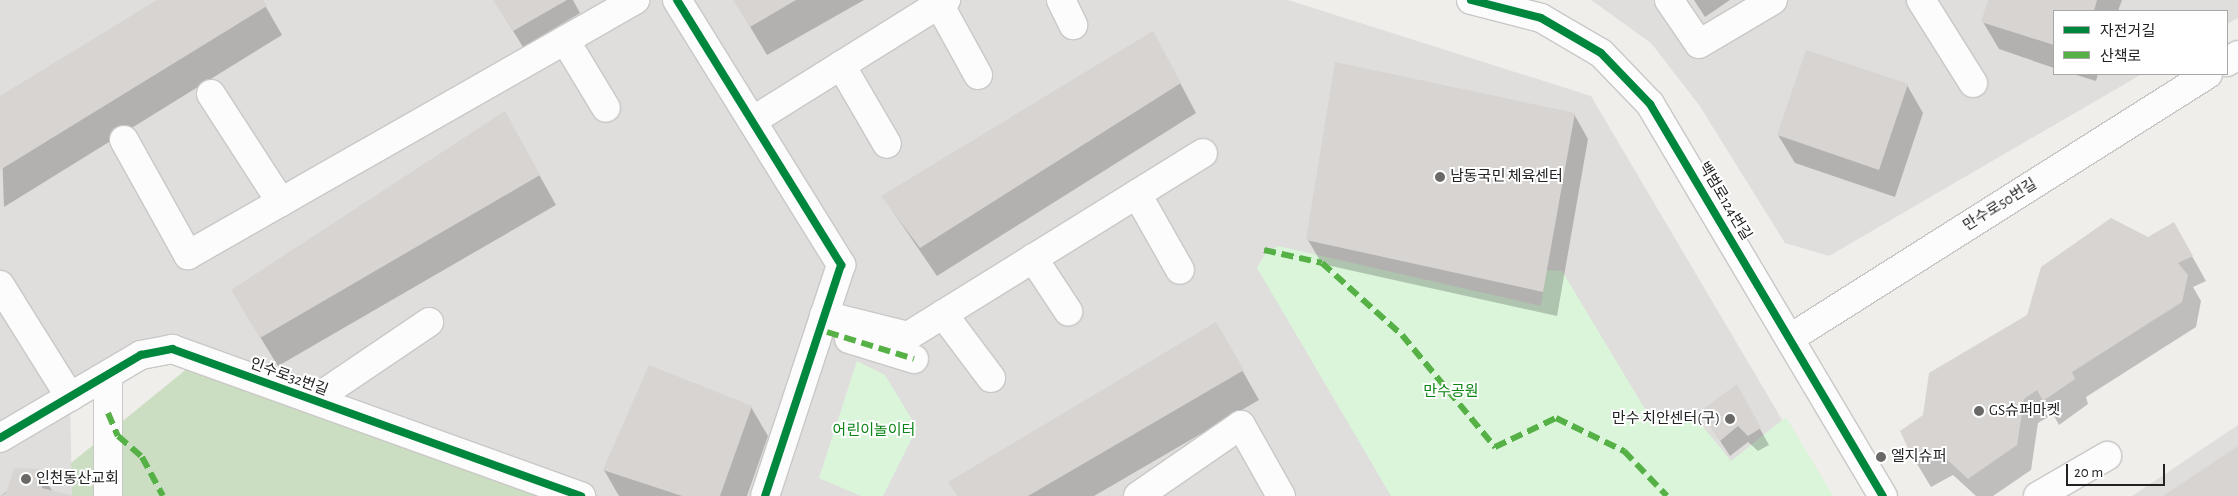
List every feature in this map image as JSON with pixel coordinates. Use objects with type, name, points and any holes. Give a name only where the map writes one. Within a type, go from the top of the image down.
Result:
[{"type":"street","points":[[124,140],[188,255],[635,0]]},
{"type":"street","points":[[677,0],[841,265],[826,324],[765,496]]},
{"type":"street","points":[[1061,0],[1073,25]]},
{"type":"street","name":"백범로124번길","points":[[1471,0],[1541,18],[1601,53],[1644,98],[1792,337],[1883,496]]},
{"type":"street","points":[[1669,0],[1699,44],[1773,0]]},
{"type":"street","points":[[1921,0],[1973,83]]},
{"type":"street","points":[[752,121],[942,2],[978,75]]},
{"type":"street","points":[[565,40],[606,108]]},
{"type":"street","points":[[841,65],[887,144]]},
{"type":"street","name":"만수로50번길","points":[[1792,337],[2206,75]]},
{"type":"street","points":[[211,94],[281,202]]},
{"type":"street","points":[[826,324],[908,336],[1203,152]]},
{"type":"street","points":[[1137,194],[1180,270]]},
{"type":"street","points":[[1033,258],[1068,311]]},
{"type":"street","points":[[0,285],[70,397]]},
{"type":"street","points":[[944,314],[991,378]]},
{"type":"street","points":[[314,400],[429,322]]},
{"type":"street","points":[[826,324],[914,360]]},
{"type":"street","name":"인수로32번길","points":[[0,438],[141,355],[172,349],[582,496]]},
{"type":"street","points":[[108,375],[108,496]]},
{"type":"street","points":[[1148,493],[1240,424],[1281,496]]},
{"type":"street","points":[[2038,496],[2108,456]]},
{"type":"shaded area","points":[[0,0],[1288,0],[1591,96],[1827,496],[581,496],[172,349],[70,397],[72,496],[0,496]]},
{"type":"shaded area","points":[[1591,0],[2238,0],[2238,18],[2228,23],[2228,10],[2053,10],[2053,75],[2140,75],[1829,256],[1785,243],[1699,105],[1651,43]]},
{"type":"shaded area","points":[[2238,425],[2238,496],[2132,496],[2177,466]]},
{"type":"green space","name":"만수공원","points":[[1278,246],[1541,306],[1546,270],[1562,271],[1651,419],[1666,414],[1675,419],[1691,412],[1731,461],[1786,417],[1833,496],[1391,496],[1257,268],[1265,254]]},
{"type":"green space","points":[[199,359],[581,496],[72,496],[71,463]]},
{"type":"green space","name":"어린이놀이터","points":[[857,361],[885,375],[917,428],[883,496],[861,496],[819,478]]},
{"type":"building","points":[[157,0],[263,0],[267,6],[0,170],[0,96]]},
{"type":"building","points":[[493,0],[567,0],[513,31]]},
{"type":"building","points":[[733,0],[796,0],[750,27]]},
{"type":"building","points":[[1988,0],[2097,0],[2094,10],[2053,10],[2053,45],[1981,22]]},
{"type":"building","points":[[1153,31],[1181,83],[920,248],[881,196]]},
{"type":"building","points":[[1806,50],[1908,84],[1879,170],[1777,135]]},
{"type":"building","name":"남동국민 체육센터","points":[[1335,62],[1575,113],[1543,292],[1306,240]]},
{"type":"building","points":[[505,111],[540,175],[260,338],[231,290]]},
{"type":"building","points":[[2111,218],[2148,237],[2174,222],[2193,256],[2178,263],[2188,275],[2182,302],[2072,372],[2075,379],[2043,401],[2037,390],[2024,399],[2017,445],[1968,479],[1938,451],[1915,463],[1900,431],[1923,415],[1929,373],[2027,315],[2041,267]]},
{"type":"building","points":[[1216,322],[1244,370],[1028,496],[957,496],[948,482]]},
{"type":"building","points":[[649,365],[752,406],[720,496],[682,496],[603,470]]},
{"type":"building","name":"만수 치안센터(구)","points":[[1737,384],[1761,428],[1748,436],[1738,426],[1720,441],[1699,412]]},
{"type":"building","points":[[2238,446],[2238,496],[2163,496]]},
{"type":"building","name":"인천동산교회","points":[[14,468],[41,469],[42,488],[74,496],[0,496],[6,493]]},
{"type":"marked path","points":[[1264,250],[1322,263],[1402,335],[1495,447],[1556,418],[1624,451],[1667,496]]},
{"type":"marked path","points":[[827,332],[914,359]]},
{"type":"marked path","points":[[108,413],[118,436],[142,457],[163,496]]},
{"type":"cycle path","points":[[677,0],[841,265],[765,496]]},
{"type":"cycle path","points":[[1471,0],[1541,18],[1601,53],[1650,104],[1883,496]]},
{"type":"cycle path","points":[[0,438],[141,355],[172,349],[581,496]]},
{"type":"place","name":"남동국민 체육센터","points":[[1440,177]]},
{"type":"place","name":"GS슈퍼마켓","points":[[1979,411]]},
{"type":"place","name":"만수 치안센터(구)","points":[[1730,419]]},
{"type":"place","name":"엘지슈퍼","points":[[1881,457]]},
{"type":"place","name":"인천동산교회","points":[[26,479]]}]
